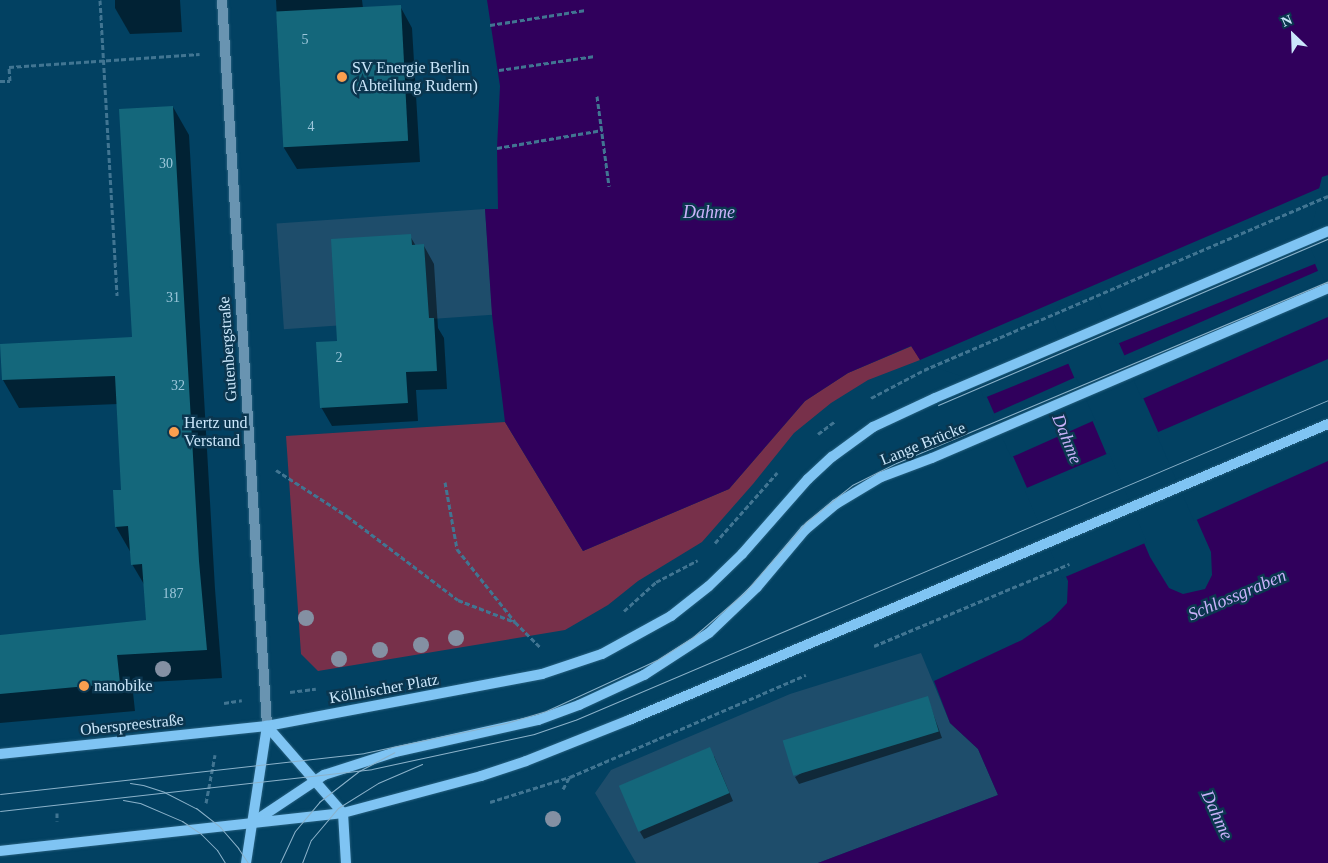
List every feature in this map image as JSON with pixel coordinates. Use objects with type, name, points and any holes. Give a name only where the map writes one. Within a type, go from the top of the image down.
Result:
[{"type":"main road","name":"Lange Brücke","points":[[602,654],[671,616],[709,586],[736,560],[808,479],[852,441],[873,427],[935,398],[1328,231]]},
{"type":"main road","name":"Lange Brücke","points":[[314,780],[341,768],[395,752],[538,720],[579,705],[644,674],[708,633],[757,587],[805,530],[836,504],[880,477],[951,450],[1328,288]]},
{"type":"main road","points":[[0,851],[343,813],[526,762],[1328,424]]},
{"type":"main road","name":"Köllnischer Platz","points":[[267,726],[542,674],[602,654]]},
{"type":"main road","points":[[267,726],[343,813],[346,863]]},
{"type":"main road","points":[[246,863],[251,824],[260,782],[267,726]]},
{"type":"main road","name":"Oberspreestraße","points":[[0,754],[267,726]]},
{"type":"main road","points":[[251,824],[314,780]]},
{"type":"street","name":"Gutenbergstraße","points":[[222,0],[249,452],[267,696],[267,726]]},
{"type":"path","points":[[100,0],[117,296]]},
{"type":"path","points":[[490,25],[586,10]]},
{"type":"path","points":[[0,81],[10,81],[10,67],[225,52]]},
{"type":"path","points":[[499,70],[595,56]]},
{"type":"path","points":[[597,96],[609,186]]},
{"type":"path","points":[[497,148],[602,130]]},
{"type":"path","points":[[864,402],[924,370],[1328,196]]},
{"type":"path","points":[[816,435],[840,418]]},
{"type":"path","points":[[249,452],[347,516],[458,600],[515,622]]},
{"type":"path","points":[[713,544],[782,468]]},
{"type":"path","points":[[445,482],[457,549],[515,622],[542,649],[533,651]]},
{"type":"path","points":[[622,612],[656,582],[701,558]]},
{"type":"path","points":[[869,648],[1010,589]]},
{"type":"path","points":[[563,789],[570,777],[807,674]]},
{"type":"path","points":[[267,696],[323,688]]},
{"type":"path","points":[[202,829],[224,703]]},
{"type":"shaded area","points":[[485,209],[492,315],[284,329],[277,224]]},
{"type":"shaded area","points":[[912,346],[920,360],[868,380],[831,403],[794,433],[753,484],[702,542],[638,581],[608,605],[565,630],[318,671],[301,654],[286,436],[505,422],[583,551],[729,489],[805,401],[848,373]]},
{"type":"shaded area","points":[[921,653],[950,723],[978,749],[998,795],[818,863],[636,863],[595,793],[611,770],[790,694]]},
{"type":"water","name":"Dahme","points":[[487,0],[1328,0],[1328,175],[1322,177],[1306,242],[1328,295],[1328,863],[818,863],[998,795],[978,749],[950,723],[934,681],[1022,640],[1051,620],[1067,603],[1068,581],[979,379],[920,360],[911,346],[848,373],[805,401],[729,489],[583,551],[505,422],[492,315],[485,209],[498,209],[497,148],[500,86]],"holes":[[[1085,292],[1100,300],[1211,552],[1212,575],[1205,589],[1183,594],[1169,588],[1150,557],[1052,325],[1051,314],[1056,305]]]},
{"type":"pier","points":[[1322,187],[1308,242],[1317,263],[1117,344],[1098,301],[1085,295],[1058,307],[1053,315],[1054,324],[1070,363],[984,398],[977,381],[921,363],[920,360]]},
{"type":"pier","points":[[1320,270],[1328,289],[1328,317],[1142,399],[1123,356]]},
{"type":"pier","points":[[1328,359],[1328,461],[1194,521],[1156,433]]},
{"type":"pier","points":[[1076,377],[1095,420],[1011,457],[992,414]]},
{"type":"pier","points":[[1109,453],[1147,542],[1062,578],[1024,489]]},
{"type":"building","name":"SV Energie Berlin (Abteilung Rudern)","points":[[401,5],[408,141],[283,147],[276,12]]},
{"type":"building","points":[[173,106],[199,561],[207,650],[117,655],[120,683],[0,694],[0,635],[146,620],[142,564],[131,565],[128,526],[115,527],[113,490],[121,490],[115,376],[2,380],[0,344],[132,337],[119,109]]},
{"type":"building","points":[[411,234],[412,245],[424,244],[429,318],[434,318],[437,371],[406,372],[408,403],[320,408],[316,342],[337,341],[331,239]]},
{"type":"building","points":[[928,696],[939,731],[793,776],[783,740]]},
{"type":"building","points":[[710,747],[730,793],[638,832],[619,786]]},
{"type":"tram line","points":[[938,405],[1328,239]]},
{"type":"tram line","points":[[0,794],[364,753],[506,723],[546,711],[657,660],[693,637],[744,593],[806,522],[852,485],[896,463],[1328,281]]},
{"type":"tram line","points":[[0,811],[372,769],[534,734],[575,720],[1328,400]]},
{"type":"tram line","points":[[280,863],[295,831],[319,802],[359,771],[394,752]]},
{"type":"tram line","points":[[302,863],[311,840],[338,808],[378,783],[422,764]]},
{"type":"tram line","points":[[130,783],[164,792],[196,808],[220,827],[248,863]]},
{"type":"tram line","points":[[123,800],[140,803],[182,821],[201,834],[217,850],[225,863]]},
{"type":"place","name":"SV Energie Berlin (Abteilung Rudern)","points":[[342,77]]},
{"type":"place","name":"Hertz und Verstand","points":[[174,432]]},
{"type":"place","name":"nanobike","points":[[84,686]]},
{"type":"water label","name":"Schlossgraben","points":[[1237,595]]}]
